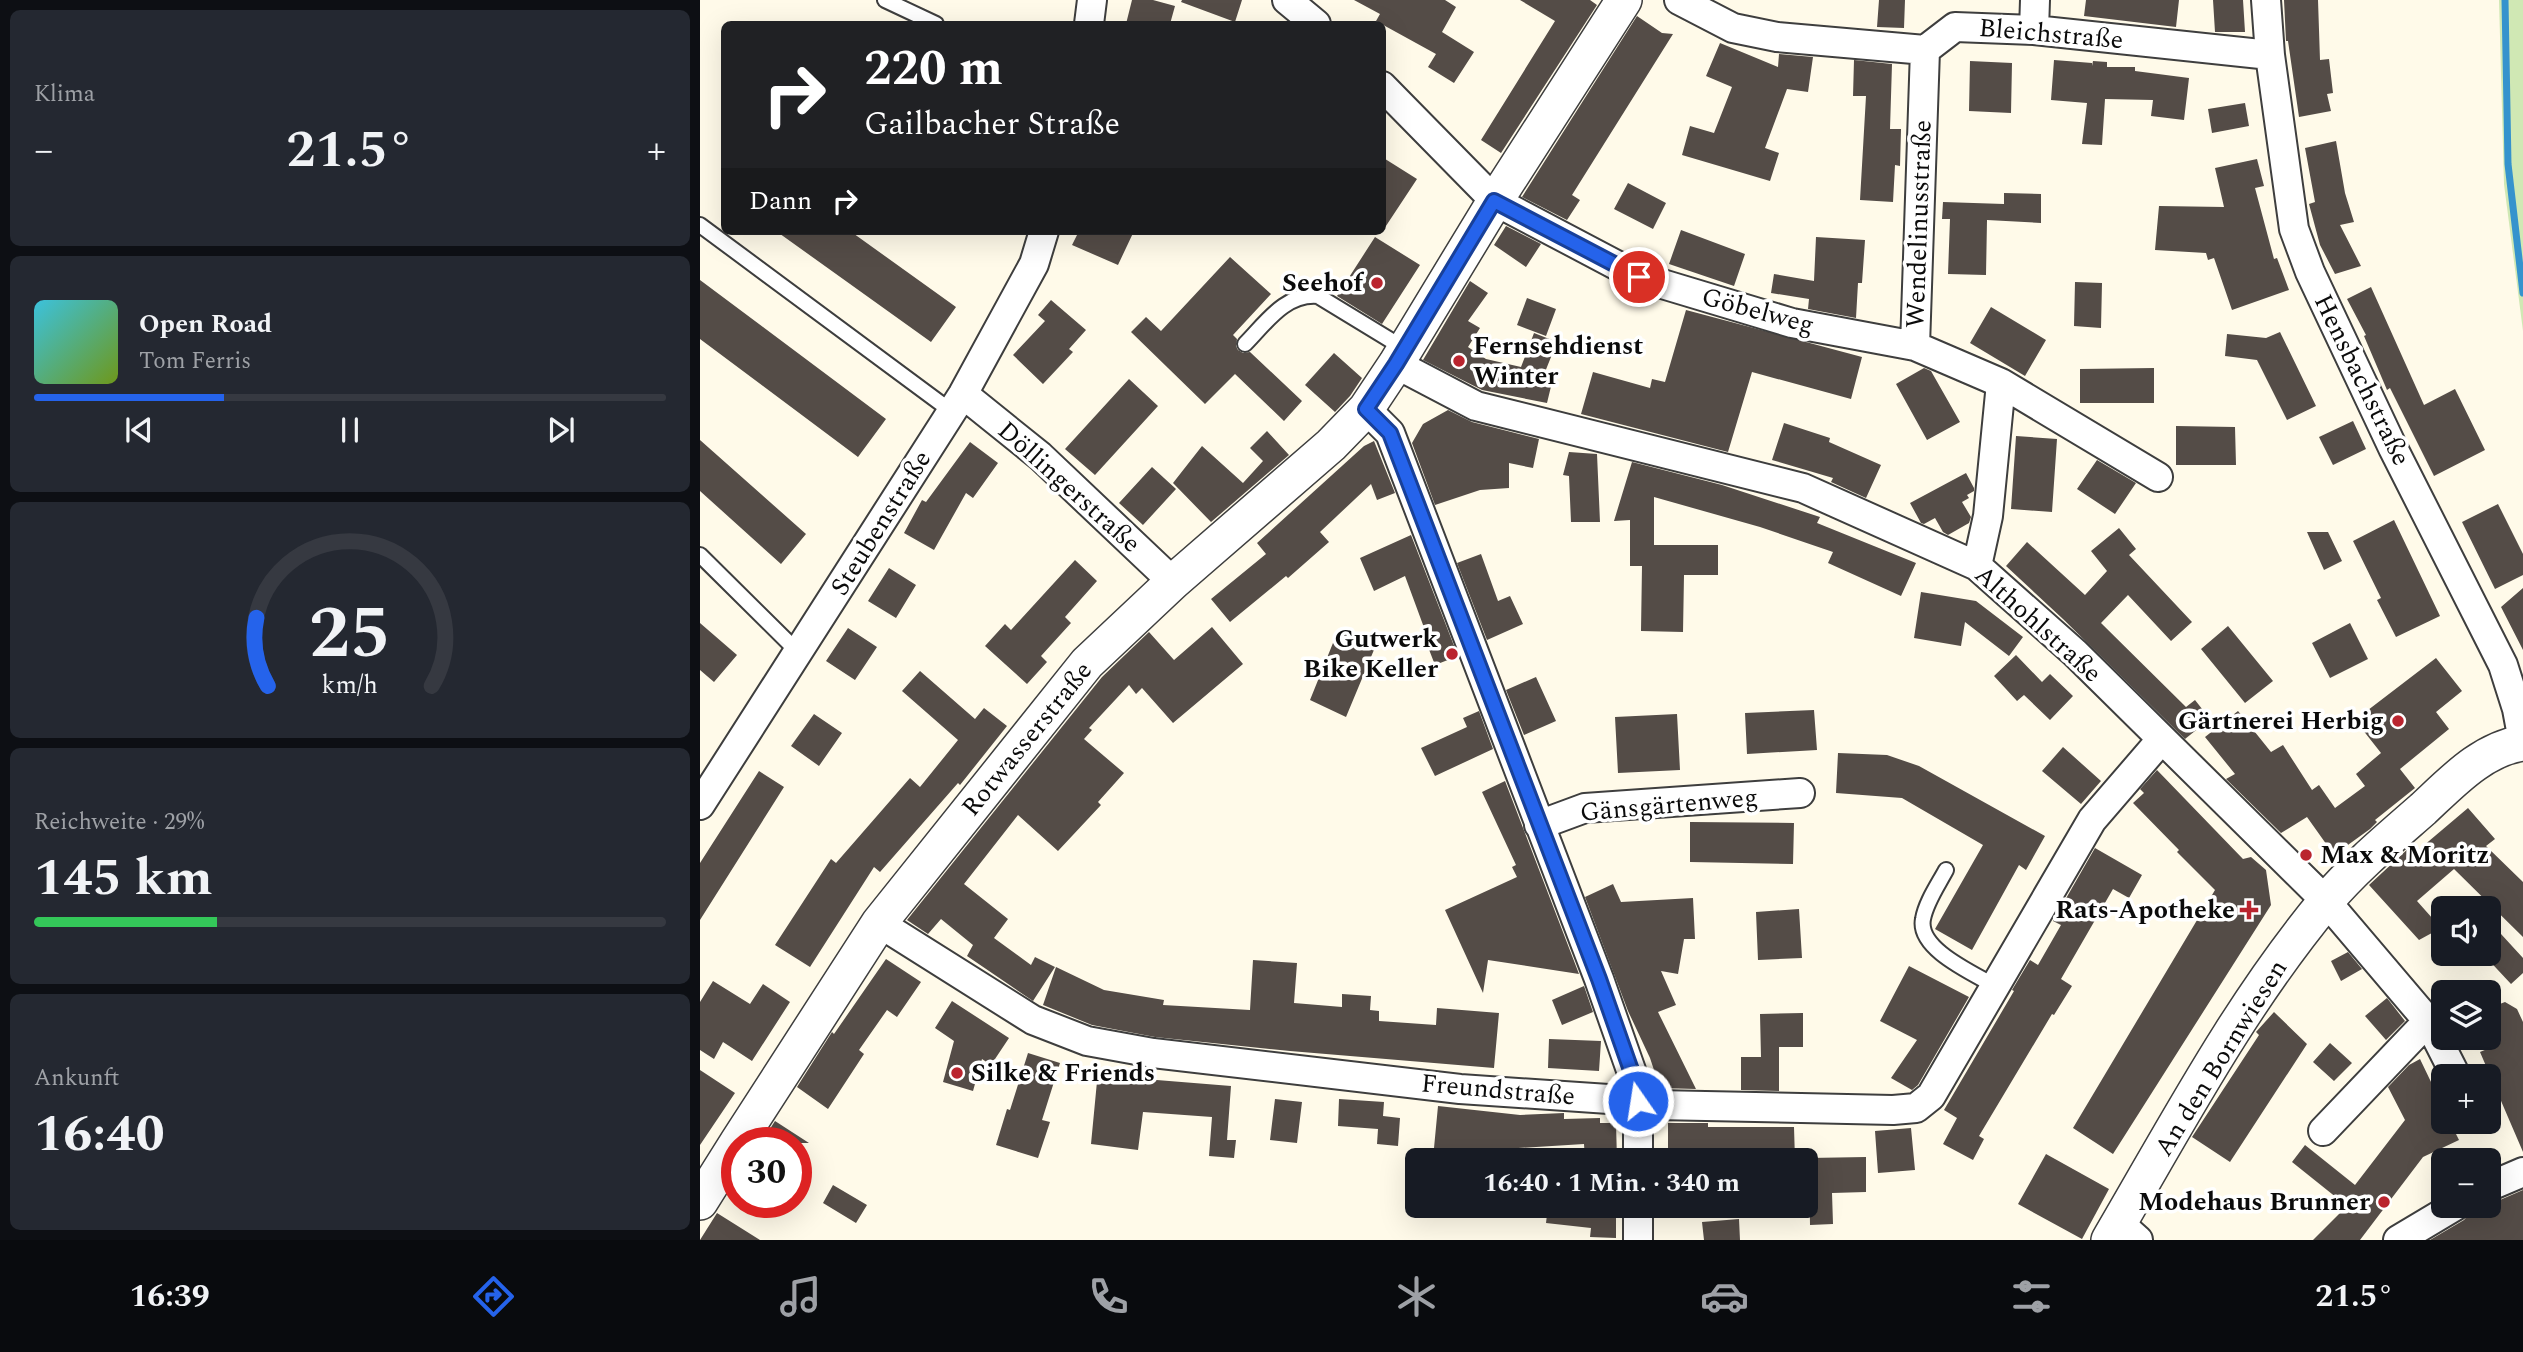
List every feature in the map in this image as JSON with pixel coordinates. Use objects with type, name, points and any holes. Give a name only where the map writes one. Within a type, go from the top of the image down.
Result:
[{"type":"street","points":[[1089,21],[1092,0]]},
{"type":"street","points":[[1289,0],[1313,21]]},
{"type":"street","name":"Rotwasserstraße","points":[[747,1127],[879,923],[1087,663],[1173,582],[1331,445],[1386,378],[1494,201],[1624,0]]},
{"type":"street","points":[[1679,0],[1733,28],[1777,37],[1925,50]]},
{"type":"street","points":[[2034,30],[2035,0]]},
{"type":"street","name":"Hensbachstraße","points":[[2266,0],[2270,55],[2294,229],[2310,272],[2393,448],[2503,665],[2523,742]]},
{"type":"street","name":"Bleichstraße","points":[[1925,50],[1955,27],[2034,30],[2270,55]]},
{"type":"street","name":"Wendelinusstraße","points":[[1925,50],[1916,346],[2001,383],[2158,477]]},
{"type":"street","name":"Göbelweg","points":[[1386,90],[1494,201],[1639,277],[1792,323],[1916,346]]},
{"type":"street","name":"Steubenstraße","points":[[700,805],[957,402],[1034,264],[1043,235]]},
{"type":"street","points":[[1386,378],[1390,433],[1599,979],[1632,1073],[1638,1101],[1638,1148]]},
{"type":"street","name":"Althohlstraße","points":[[1386,378],[1476,406],[1803,488],[1977,566],[2075,653],[2326,901],[2428,1021],[2450,1064]]},
{"type":"street","points":[[1977,566],[1988,516],[2001,383]]},
{"type":"street","name":"Döllingerstraße","points":[[957,402],[1040,457],[1173,582]]},
{"type":"street","name":"Freundstraße","points":[[879,923],[1033,1020],[1087,1041],[1153,1053],[1461,1089],[1638,1101],[1656,1105],[1893,1110],[1916,1108],[1931,1096],[2092,820],[2161,740]]},
{"type":"street","name":"An den Bornwiesen","points":[[2122,1234],[2254,997],[2326,901],[2348,876],[2469,767],[2493,751],[2523,742]]},
{"type":"street","name":"Gänsgärtenweg","points":[[1539,825],[1585,808],[1800,793]]},
{"type":"street","points":[[2323,1131],[2428,1021]]},
{"type":"street","name":"Rotwasserstraße","points":[[700,1202],[721,1169]]},
{"type":"street","points":[[2501,1181],[2523,1172]]},
{"type":"street","points":[[1638,1218],[1638,1240]]},
{"type":"street","points":[[2398,1240],[2435,1218]]},
{"type":"lane","points":[[885,0],[930,21]]},
{"type":"lane","points":[[700,225],[957,402]]},
{"type":"lane","points":[[1245,344],[1286,304],[1308,295],[1318,296],[1386,378]]},
{"type":"lane","points":[[700,555],[799,653]]},
{"type":"lane","points":[[1946,870],[1923,918],[1924,937],[1936,950],[1995,986]]},
{"type":"green space","points":[[2499,0],[2523,0],[2523,331],[2504,184]]},
{"type":"building","points":[[1132,0],[1153,0],[1175,6],[1171,21],[1127,21]]},
{"type":"building","points":[[1182,0],[1242,0],[1235,21],[1181,2]]},
{"type":"building","points":[[1354,0],[1445,0],[1456,7],[1442,32],[1474,52],[1454,83],[1428,67],[1436,54],[1386,26],[1386,21],[1376,21],[1380,14]]},
{"type":"building","points":[[1520,0],[1590,0],[1597,5],[1501,153],[1481,140],[1555,21]]},
{"type":"building","points":[[1879,0],[1905,0],[1904,28],[1877,27]]},
{"type":"building","points":[[2086,0],[2179,0],[2176,27],[2084,16]]},
{"type":"building","points":[[2213,0],[2243,0],[2245,32],[2215,32]]},
{"type":"building","points":[[2284,0],[2318,0],[2320,60],[2329,59],[2333,93],[2327,94],[2331,111],[2299,117],[2286,41]]},
{"type":"building","points":[[1637,16],[1662,33],[1673,34],[1572,195],[1580,200],[1567,220],[1522,197]]},
{"type":"building","points":[[1720,43],[1778,67],[1779,54],[1813,57],[1808,92],[1787,89],[1765,148],[1779,153],[1770,181],[1682,155],[1690,126],[1714,133],[1732,87],[1706,76]]},
{"type":"building","points":[[1854,60],[1892,64],[1890,129],[1901,129],[1900,166],[1895,165],[1893,202],[1860,200],[1866,96],[1853,96]]},
{"type":"building","points":[[2054,60],[2092,63],[2092,66],[2093,61],[2107,62],[2107,67],[2135,67],[2135,71],[2189,78],[2184,120],[2151,116],[2153,100],[2105,99],[2102,145],[2082,144],[2087,103],[2051,100]]},
{"type":"building","points":[[1970,61],[2012,63],[2011,113],[1969,111]]},
{"type":"building","points":[[2245,103],[2249,126],[2212,133],[2208,109]]},
{"type":"building","points":[[2336,141],[2345,193],[2354,222],[2340,225],[2361,266],[2335,274],[2320,245],[2309,204],[2315,202],[2305,148]]},
{"type":"building","points":[[2257,159],[2264,186],[2255,188],[2274,259],[2277,258],[2289,290],[2232,310],[2214,258],[2208,260],[2206,253],[2155,250],[2159,206],[2224,207],[2215,168]]},
{"type":"building","points":[[1386,160],[1417,179],[1386,226]]},
{"type":"building","points":[[1628,183],[1666,203],[1653,229],[1614,209]]},
{"type":"building","points":[[2004,193],[2041,194],[2041,223],[1987,220],[1986,275],[1948,274],[1950,219],[1942,219],[1943,202],[2004,204]]},
{"type":"building","points":[[1506,226],[1541,244],[1526,267],[1494,245]]},
{"type":"building","points":[[1681,230],[1745,254],[1734,286],[1669,264]]},
{"type":"building","points":[[782,235],[856,235],[956,307],[931,342]]},
{"type":"building","points":[[1077,235],[1132,235],[1118,265],[1072,245]]},
{"type":"building","name":"Seehof","points":[[1375,237],[1420,265],[1382,324],[1337,296]]},
{"type":"building","points":[[1816,237],[1865,240],[1856,318],[1808,309],[1809,299],[1771,293],[1774,274],[1814,281]]},
{"type":"building","points":[[1230,257],[1271,294],[1233,335],[1237,339],[1238,350],[1243,353],[1250,352],[1302,401],[1284,421],[1235,374],[1205,404],[1131,332],[1146,317],[1161,331]]},
{"type":"building","points":[[700,280],[886,419],[858,457],[700,339]]},
{"type":"building","points":[[1470,281],[1488,293],[1468,321],[1480,328],[1468,347],[1486,359],[1521,367],[1534,333],[1557,342],[1545,372],[1554,374],[1547,403],[1482,390],[1423,360]]},
{"type":"building","points":[[2075,282],[2102,283],[2101,328],[2074,326]]},
{"type":"building","points":[[2371,287],[2424,405],[2455,389],[2485,450],[2434,476],[2390,388],[2387,390],[2364,336],[2366,335],[2347,299]]},
{"type":"building","points":[[1527,298],[1556,309],[1546,336],[1517,325]]},
{"type":"building","points":[[1051,300],[1086,330],[1069,349],[1073,352],[1043,384],[1013,355],[1045,321],[1038,315]]},
{"type":"building","points":[[1991,307],[2046,340],[2025,376],[1970,343]]},
{"type":"building","points":[[1686,310],[1862,357],[1851,399],[1752,372],[1728,452],[1581,414],[1593,372],[1650,388],[1652,379],[1665,382]]},
{"type":"building","points":[[2280,332],[2316,406],[2287,420],[2257,360],[2225,356],[2227,334],[2266,338]]},
{"type":"building","points":[[1334,353],[1362,378],[1335,412],[1305,385]]},
{"type":"building","points":[[1924,368],[1931,371],[1960,422],[1927,440],[1896,384]]},
{"type":"building","points":[[2154,368],[2154,403],[2080,403],[2080,369]]},
{"type":"building","points":[[1129,379],[1158,406],[1095,475],[1065,449]]},
{"type":"building","points":[[1448,410],[1472,422],[1539,439],[1533,468],[1509,463],[1509,488],[1480,490],[1435,505],[1412,443],[1423,424]]},
{"type":"building","points":[[2353,421],[2366,449],[2333,465],[2319,437]]},
{"type":"building","points":[[1784,423],[1830,438],[1829,442],[1881,465],[1866,498],[1831,482],[1833,478],[1772,460]]},
{"type":"building","points":[[2176,426],[2235,427],[2236,465],[2176,465]]},
{"type":"building","points":[[1267,431],[1289,455],[1211,522],[1173,483],[1202,446],[1243,483],[1263,461],[1250,448]]},
{"type":"building","points":[[2016,436],[2057,439],[2052,512],[2011,509]]},
{"type":"building","points":[[700,440],[806,534],[781,564],[700,491]]},
{"type":"building","points":[[1374,441],[1395,493],[1377,500],[1371,484],[1320,532],[1329,542],[1288,578],[1286,576],[1230,622],[1211,599],[1266,554],[1257,543],[1364,446]]},
{"type":"building","points":[[970,442],[998,463],[973,498],[966,493],[934,550],[904,533],[922,500],[926,502]]},
{"type":"building","points":[[1569,452],[1597,454],[1600,522],[1571,522],[1569,476],[1563,475]]},
{"type":"building","points":[[2097,460],[2136,483],[2115,514],[2077,489]]},
{"type":"building","points":[[1632,462],[1722,485],[1820,517],[1817,523],[1916,563],[1901,596],[1828,563],[1833,552],[1760,527],[1654,497],[1654,545],[1718,545],[1718,575],[1684,575],[1683,632],[1641,631],[1642,566],[1630,566],[1630,520],[1614,521]]},
{"type":"building","points":[[1152,467],[1176,489],[1143,525],[1119,503]]},
{"type":"building","points":[[1966,473],[1974,488],[1974,491],[1967,495],[1969,498],[1962,502],[1971,517],[1969,523],[1948,535],[1943,532],[1935,518],[1921,523],[1910,503]]},
{"type":"building","points":[[2498,504],[2523,554],[2523,575],[2495,589],[2462,522]]},
{"type":"building","points":[[2394,520],[2440,616],[2396,637],[2377,600],[2381,598],[2353,541]]},
{"type":"building","points":[[2119,528],[2136,549],[2129,555],[2192,622],[2171,641],[2128,595],[2101,623],[2186,707],[2195,700],[2210,719],[2185,739],[2006,566],[2027,542],[2085,595],[2107,571],[2091,551]]},
{"type":"building","points":[[2307,532],[2328,532],[2342,561],[2324,570]]},
{"type":"building","points":[[1411,535],[1458,656],[1435,665],[1405,576],[1374,591],[1360,558]]},
{"type":"building","points":[[1481,554],[1498,601],[1510,596],[1523,624],[1487,640],[1457,563]]},
{"type":"building","points":[[1075,560],[1097,581],[1065,617],[1071,623],[1041,656],[1047,662],[1027,684],[985,646],[1005,624],[1011,630]]},
{"type":"building","points":[[889,568],[916,585],[896,618],[868,601]]},
{"type":"building","points":[[2523,588],[2523,650],[2501,607]]},
{"type":"building","points":[[1921,592],[1976,601],[2023,637],[2009,656],[1965,622],[1961,646],[1914,638]]},
{"type":"building","points":[[700,623],[737,655],[714,682],[700,670]]},
{"type":"building","points":[[2350,623],[2368,659],[2330,678],[2312,643]]},
{"type":"building","points":[[2228,626],[2273,681],[2245,703],[2201,649]]},
{"type":"building","points":[[1212,627],[1243,664],[1173,723],[1142,688],[1136,694],[1129,685],[1089,728],[1092,730],[1084,739],[1124,773],[1098,802],[1101,805],[1058,851],[1018,815],[964,884],[1008,919],[994,938],[1031,965],[1035,957],[1055,967],[1033,1001],[967,956],[973,945],[941,919],[928,934],[907,920],[1102,677],[1149,632],[1174,660]]},
{"type":"building","points":[[848,628],[877,647],[855,680],[826,661]]},
{"type":"building","points":[[1344,630],[1376,645],[1346,717],[1310,700],[1335,638],[1340,641]]},
{"type":"building","points":[[2016,655],[2042,682],[2050,674],[2073,696],[2050,720],[2024,695],[2017,701],[1994,676]]},
{"type":"building","points":[[2436,658],[2462,691],[2436,712],[2449,729],[2400,769],[2415,788],[2375,820],[2377,822],[2370,829],[2334,855],[2307,817],[2281,833],[2226,779],[2235,774],[2205,737],[2238,711],[2271,752],[2283,745],[2312,790],[2319,785],[2335,808],[2365,786],[2356,774],[2381,753],[2355,720]]},
{"type":"building","points":[[920,671],[975,719],[984,708],[1007,726],[960,785],[958,783],[880,872],[874,867],[810,967],[775,945],[831,859],[836,863],[910,778],[920,787],[958,740],[902,691]]},
{"type":"building","points":[[1536,677],[1556,721],[1524,735],[1506,690]]},
{"type":"building","points":[[1814,710],[1817,750],[1747,754],[1745,713]]},
{"type":"building","points":[[1479,711],[1493,749],[1435,776],[1421,748],[1467,727],[1463,718]]},
{"type":"building","points":[[814,714],[842,733],[819,766],[791,746]]},
{"type":"building","points":[[1677,714],[1680,770],[1618,773],[1615,717]]},
{"type":"building","points":[[2063,747],[2101,781],[2081,804],[2042,771]]},
{"type":"building","points":[[1838,753],[1887,755],[1919,766],[2045,836],[2026,870],[2019,865],[1972,950],[1935,929],[1983,845],[1902,798],[1836,793]]},
{"type":"building","points":[[2157,770],[2243,859],[2251,857],[2266,870],[2271,905],[2113,1154],[2073,1128],[2215,890],[2133,803],[2144,793],[2140,789]]},
{"type":"building","points":[[759,771],[784,787],[700,920],[700,863]]},
{"type":"building","points":[[1505,781],[1579,974],[1488,960],[1483,993],[1445,910],[1517,877],[1512,867],[1516,865],[1482,792]]},
{"type":"building","points":[[2468,808],[2495,839],[2486,846],[2523,882],[2523,937],[2501,915],[2501,896],[2481,896],[2454,869],[2417,901],[2431,917],[2431,933],[2419,940],[2369,885],[2411,846],[2416,852]]},
{"type":"building","points":[[1690,822],[1794,823],[1793,864],[1690,862]]},
{"type":"building","points":[[2095,848],[2142,875],[2129,898],[2113,889],[2061,979],[2072,986],[2054,1015],[2052,1014],[1979,1136],[1984,1139],[1973,1160],[1943,1144],[1957,1118],[1944,1110],[2030,960],[2038,965],[2061,925],[2053,921]]},
{"type":"building","points":[[1613,884],[1621,902],[1693,898],[1695,939],[1684,939],[1678,974],[1661,971],[1676,1005],[1658,1012],[1696,1089],[1660,1088],[1650,1058],[1628,1011],[1585,897]]},
{"type":"building","points":[[1799,909],[1802,958],[1758,960],[1756,912]]},
{"type":"building","points":[[2501,934],[2523,958],[2523,973],[2511,984],[2494,966],[2501,966]]},
{"type":"building","points":[[2348,952],[2362,969],[2341,981],[2331,961]]},
{"type":"building","points":[[886,959],[921,982],[897,1017],[887,1010],[859,1050],[864,1054],[828,1109],[797,1087],[832,1032],[834,1034]]},
{"type":"building","points":[[1253,960],[1297,963],[1294,1003],[1342,1007],[1342,994],[1371,996],[1370,1010],[1379,1011],[1379,1021],[1436,1025],[1437,1008],[1499,1013],[1494,1068],[1155,1037],[1092,1025],[1043,1005],[1056,967],[1104,990],[1164,1000],[1163,1005],[1250,1010]]},
{"type":"building","points":[[1909,966],[1969,997],[1918,1085],[1912,1090],[1891,1078],[1917,1040],[1880,1021]]},
{"type":"building","points":[[713,981],[750,1004],[763,984],[790,1002],[752,1061],[723,1042],[714,1059],[700,1050],[700,1002]]},
{"type":"building","points":[[1584,986],[1593,1012],[1562,1025],[1552,1000]]},
{"type":"building","points":[[2387,998],[2405,1021],[2386,1040],[2365,1016]]},
{"type":"building","points":[[952,1001],[1009,1038],[991,1065],[982,1059],[973,1091],[943,1082],[954,1041],[935,1028]]},
{"type":"building","points":[[2505,1002],[2517,1009],[2523,1022],[2523,1152],[2501,1101],[2501,1064],[2485,1064],[2480,1052],[2501,1050],[2501,1004]]},
{"type":"building","points":[[2274,1012],[2307,1044],[2230,1162],[2192,1137],[2259,1035],[2256,1032]]},
{"type":"building","points":[[1803,1013],[1803,1047],[1779,1047],[1779,1091],[1741,1090],[1741,1057],[1761,1057],[1760,1014]]},
{"type":"building","points":[[1549,1039],[1601,1041],[1599,1071],[1548,1068]]},
{"type":"building","points":[[2330,1043],[2352,1063],[2334,1081],[2313,1062]]},
{"type":"building","points":[[1028,1053],[1060,1063],[1042,1120],[1050,1122],[1038,1158],[996,1145]]},
{"type":"building","points":[[2420,1059],[2431,1082],[2431,1134],[2456,1134],[2459,1140],[2442,1148],[2431,1148],[2431,1153],[2423,1157],[2360,1240],[2313,1240],[2347,1206],[2292,1162],[2305,1145],[2355,1185],[2405,1120],[2388,1087],[2409,1065]]},
{"type":"building","points":[[700,1070],[735,1093],[700,1145]]},
{"type":"building","points":[[1098,1071],[1133,1074],[1132,1078],[1231,1086],[1227,1140],[1236,1140],[1234,1158],[1209,1156],[1212,1117],[1143,1112],[1138,1150],[1091,1144]]},
{"type":"building","points":[[1275,1099],[1302,1102],[1297,1143],[1270,1140]]},
{"type":"building","points":[[1339,1099],[1384,1102],[1383,1116],[1400,1118],[1398,1146],[1377,1144],[1378,1129],[1338,1126]]},
{"type":"building","points":[[1438,1106],[1520,1115],[1564,1113],[1564,1119],[1600,1118],[1600,1123],[1616,1123],[1617,1148],[1584,1148],[1584,1144],[1518,1148],[1434,1148]]},
{"type":"building","points":[[775,1121],[784,1127],[771,1127]]},
{"type":"building","points":[[1668,1123],[1708,1123],[1708,1127],[1794,1127],[1795,1148],[1668,1148]]},
{"type":"building","points":[[1911,1128],[1915,1170],[1878,1173],[1875,1131]]},
{"type":"building","points":[[2046,1154],[2109,1189],[2082,1239],[2018,1204]]},
{"type":"building","points":[[1866,1157],[1866,1192],[1832,1193],[1833,1224],[1810,1225],[1810,1218],[1818,1218],[1818,1158]]},
{"type":"building","points":[[833,1185],[867,1205],[856,1223],[823,1203]]},
{"type":"building","points":[[2523,1190],[2523,1240],[2430,1240],[2466,1218],[2501,1218],[2501,1200]]},
{"type":"building","points":[[717,1213],[721,1218],[760,1240],[700,1240]]},
{"type":"building","points":[[1547,1218],[1616,1218],[1616,1238],[1590,1237],[1591,1228],[1546,1223]]},
{"type":"building","points":[[1739,1219],[1740,1240],[1704,1240],[1702,1222]]},
{"type":"waterway","points":[[2505,0],[2508,164],[2523,293]]},
{"type":"place","name":"Seehof","points":[[1377,283]]},
{"type":"place","name":"Fernsehdienst Winter","points":[[1459,361]]},
{"type":"place","name":"Gutwerk Bike Keller","points":[[1452,654]]},
{"type":"place","name":"Gärtnerei Herbig","points":[[2398,721]]},
{"type":"place","name":"Max & Moritz","points":[[2306,855]]},
{"type":"place","name":"Rats-Apotheke","points":[[2249,910]]},
{"type":"place","name":"Silke & Friends","points":[[957,1073]]},
{"type":"place","name":"Modehaus Brunner","points":[[2384,1202]]},
{"type":"route","points":[[1638,1101],[1632,1073],[1599,979],[1390,433],[1366,409],[1494,201],[1639,277]]}]
